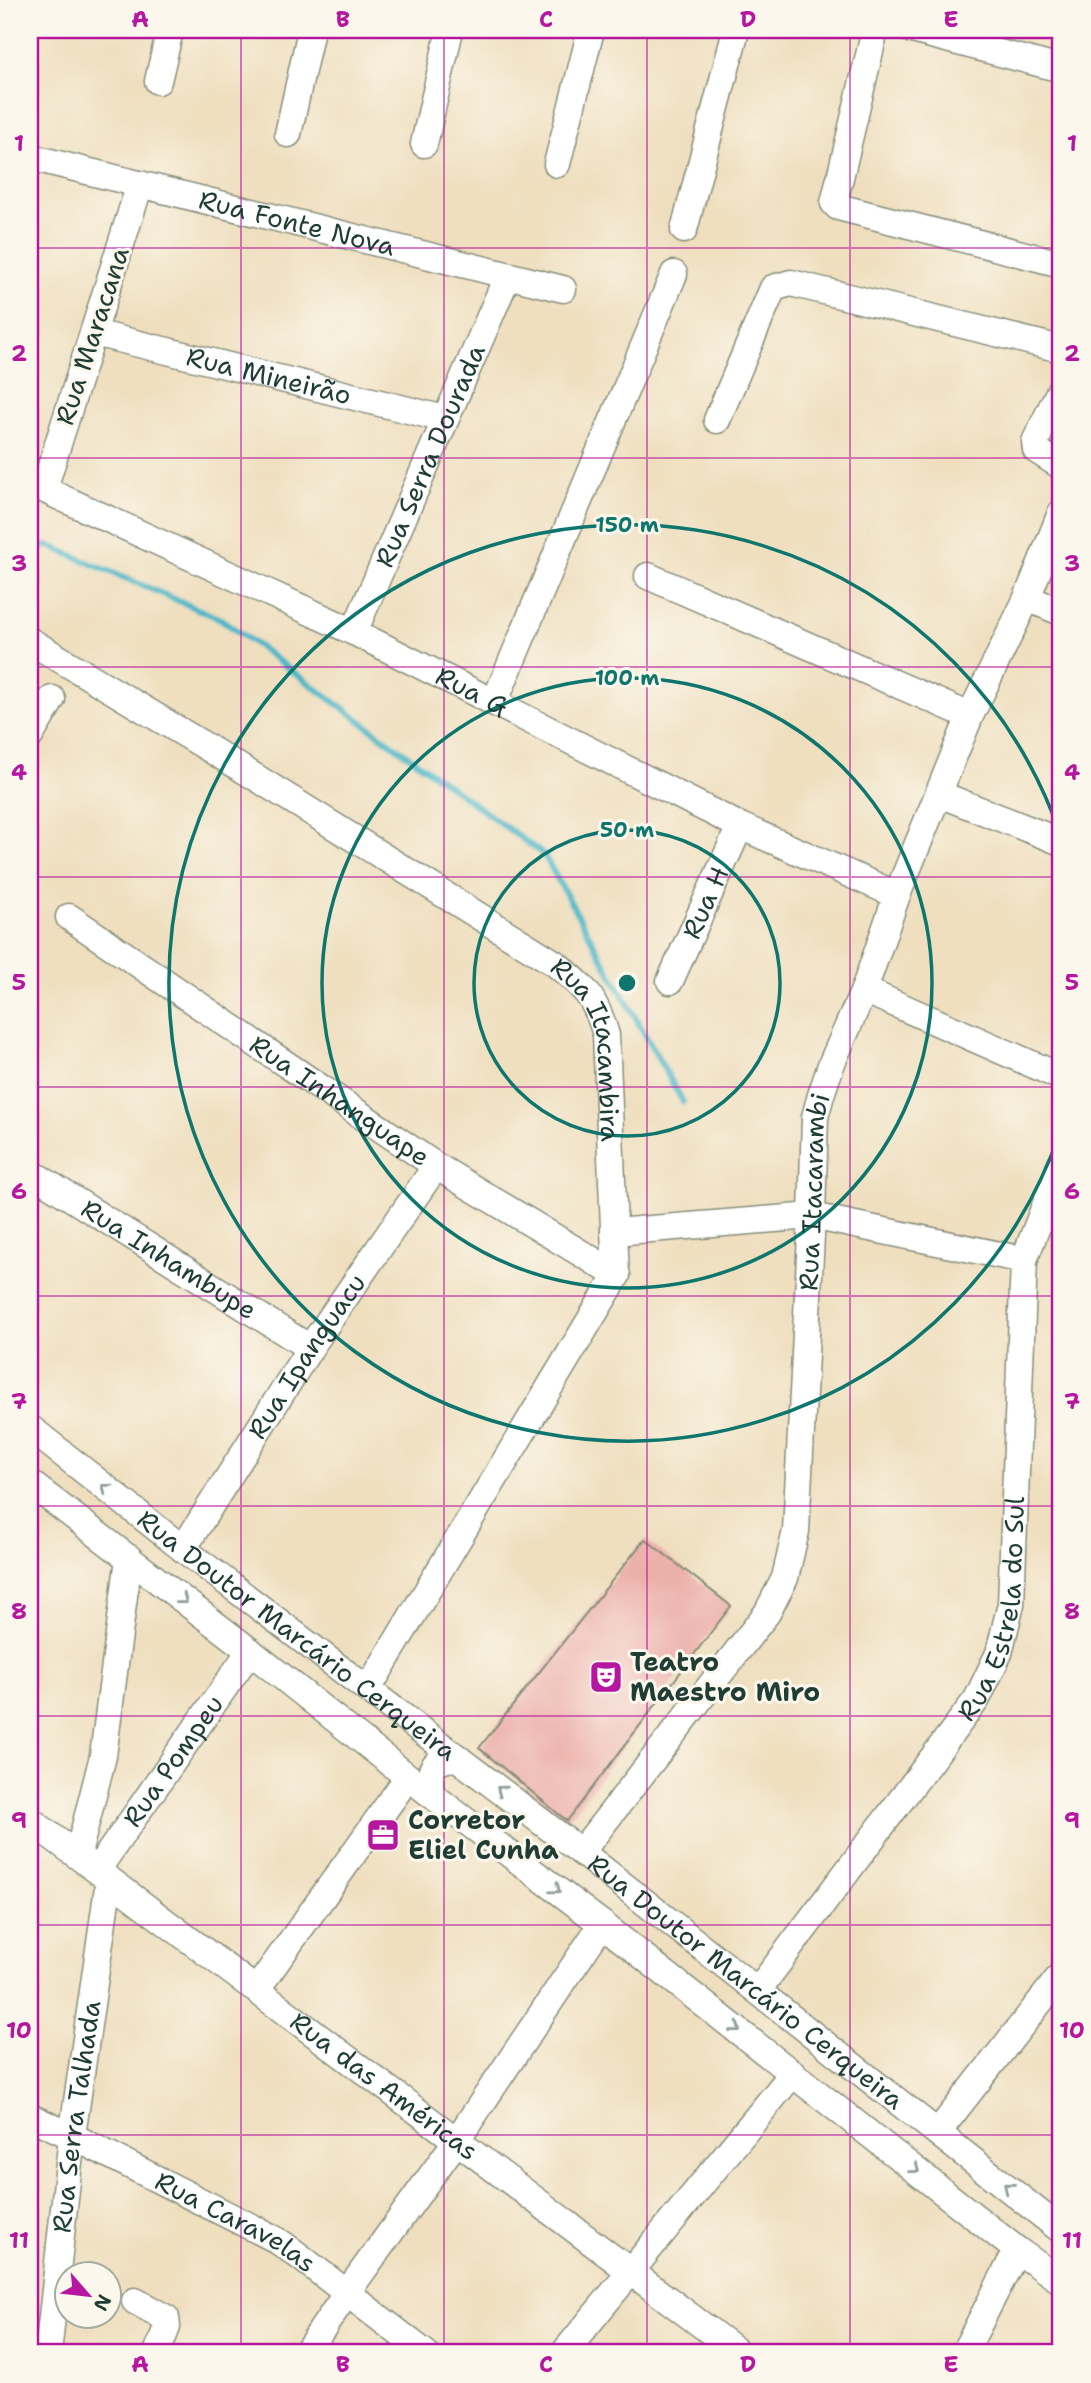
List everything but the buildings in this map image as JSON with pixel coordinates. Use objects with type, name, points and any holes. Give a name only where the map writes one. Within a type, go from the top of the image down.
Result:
[{"type":"street","points":[[158,81],[170,30]]},
{"type":"street","points":[[288,134],[311,30]]},
{"type":"street","points":[[424,144],[450,30]]},
{"type":"street","points":[[557,164],[591,30]]},
{"type":"street","points":[[684,230],[736,30]]},
{"type":"street","points":[[875,30],[834,203],[838,207],[1061,264]]},
{"type":"street","points":[[912,30],[1061,69]]},
{"type":"street","name":"Rua Fonte Nova","points":[[30,157],[563,289]]},
{"type":"street","name":"Rua Maracana","points":[[46,488],[140,184]]},
{"type":"street","points":[[495,701],[674,274]]},
{"type":"street","name":"Rua Serra Dourada","points":[[354,632],[507,276]]},
{"type":"street","points":[[717,420],[773,288],[781,285],[792,283],[1061,349]]},
{"type":"street","name":"Rua Mineirão","points":[[94,332],[445,419]]},
{"type":"street","points":[[1061,388],[1035,442],[1036,450],[1061,466]]},
{"type":"street","name":"Rua G","points":[[46,488],[57,497],[354,632],[740,826],[897,895]]},
{"type":"street","name":"Rua Itacarambi","points":[[581,1852],[767,1613],[785,1578],[796,1531],[813,1216],[815,1116],[831,1065],[864,990],[897,895],[970,716],[1027,598],[1061,513]]},
{"type":"street","points":[[648,576],[970,716]]},
{"type":"street","points":[[1027,598],[1061,612]]},
{"type":"street","name":"Rua Itacambira","points":[[30,641],[210,749],[556,964],[586,988],[599,1011],[606,1035],[617,1275]]},
{"type":"street","points":[[30,736],[52,699]]},
{"type":"street","points":[[939,794],[1061,842]]},
{"type":"street","name":"Rua H","points":[[670,981],[740,826]]},
{"type":"street","name":"Rua Inhanguape","points":[[69,918],[436,1166],[617,1275]]},
{"type":"street","points":[[864,990],[1061,1077]]},
{"type":"street","name":"Rua Estrela do Sul","points":[[758,1990],[977,1699],[999,1653],[1011,1604],[1024,1260],[1061,1165]]},
{"type":"street","name":"Rua Ipanguacu","points":[[183,1549],[310,1348],[436,1166]]},
{"type":"street","name":"Rua Inhambupe","points":[[30,1172],[310,1348]]},
{"type":"street","points":[[614,1232],[813,1216],[1024,1260]]},
{"type":"street","points":[[368,1689],[617,1275]]},
{"type":"street","name":"Rua Doutor Marcário Cerqueira","points":[[30,1428],[183,1549],[581,1852],[1061,2230]]},
{"type":"street","name":"Rua Doutor Marcário Cerqueira","points":[[30,1483],[1061,2281]]},
{"type":"street","name":"Rua Serra Talhada","points":[[48,2353],[72,2136],[103,1756],[129,1558]]},
{"type":"street","name":"Rua Pompeu","points":[[95,1868],[250,1651]]},
{"type":"street","points":[[379,1753],[399,1741],[411,1722]]},
{"type":"street","points":[[431,1794],[429,1777],[434,1766],[443,1759],[458,1758]]},
{"type":"street","points":[[257,1989],[408,1777]]},
{"type":"street","name":"Rua das Américas","points":[[30,1819],[739,2353]]},
{"type":"street","points":[[306,2353],[457,2140],[602,1924]]},
{"type":"street","points":[[939,2132],[1061,1975]]},
{"type":"street","points":[[564,2353],[793,2073]]},
{"type":"street","name":"Rua Caravelas","points":[[30,2117],[275,2239],[425,2353]]},
{"type":"street","points":[[964,2353],[1017,2249]]},
{"type":"street","points":[[135,2301],[166,2318],[165,2332],[157,2353]]},
{"type":"waterway","points":[[30,547],[50,546],[221,619],[544,855],[683,1102]]},
{"type":"place","name":"Teatro Maestro Miro","points":[[606,1677]]},
{"type":"place","name":"Corretor Eliel Cunha","points":[[383,1835]]}]
